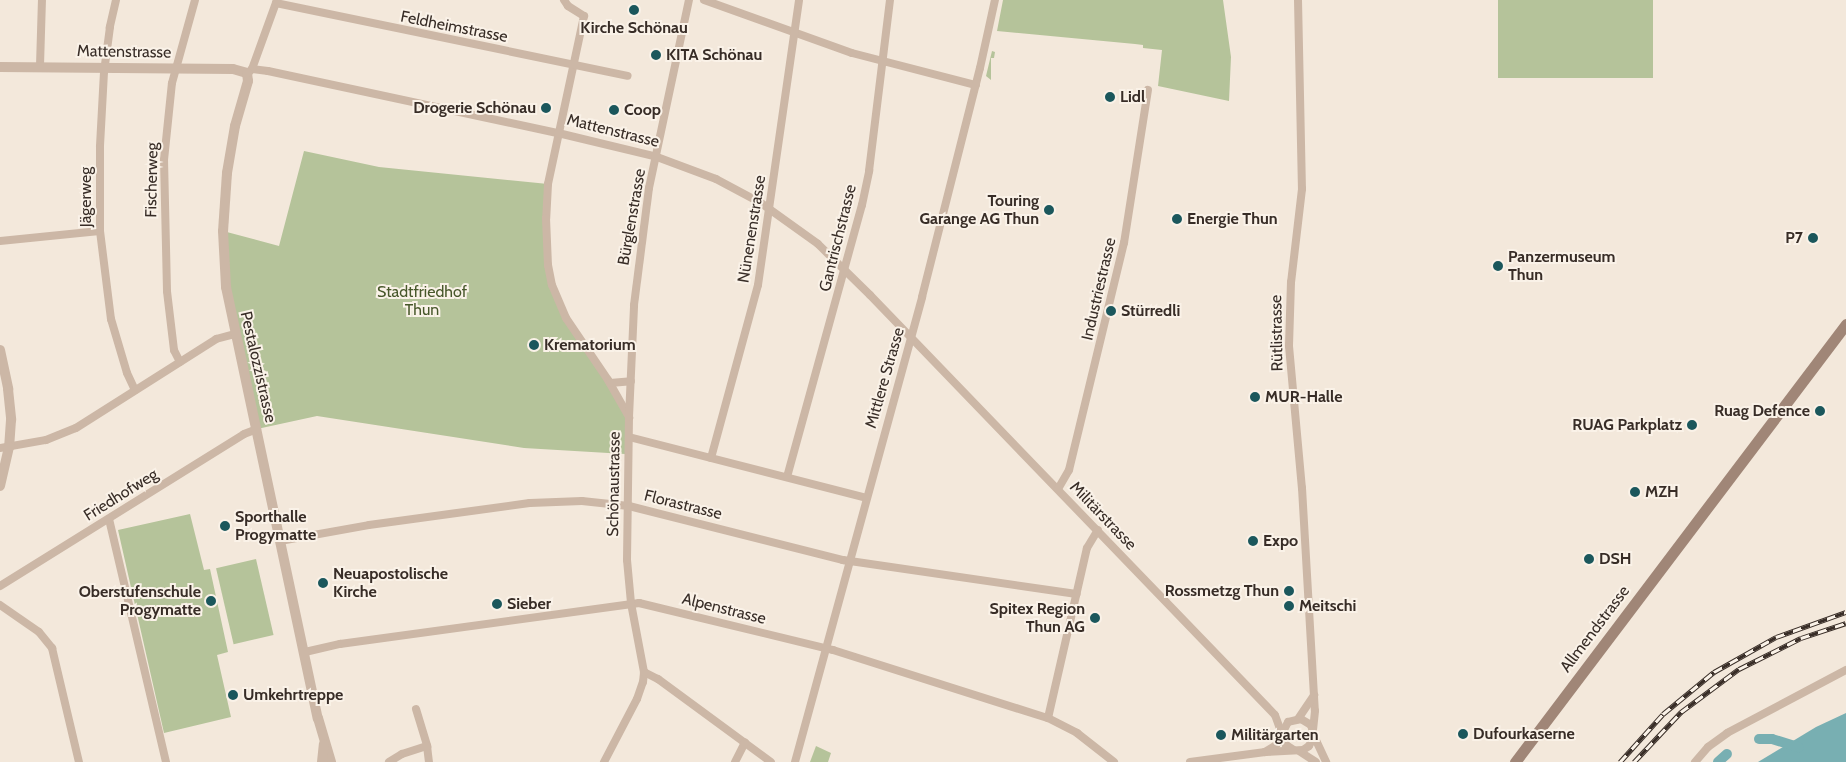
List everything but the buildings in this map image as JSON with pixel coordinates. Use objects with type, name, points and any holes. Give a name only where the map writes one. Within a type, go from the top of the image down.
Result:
[{"type":"main road","name":"Allmendstrasse","points":[[1515,762],[1846,324]]},
{"type":"street","points":[[40,66],[42,0]]},
{"type":"street","name":"Jägerweg","points":[[116,0],[110,27],[105,68],[100,147],[100,231],[112,319],[127,373],[135,390]]},
{"type":"street","name":"Fischerweg","points":[[180,362],[174,350],[167,291],[163,186],[173,75],[195,0]]},
{"type":"street","points":[[558,133],[584,16],[568,6],[564,0]]},
{"type":"street","name":"Bürglenstrasse","points":[[629,417],[637,271],[647,196],[657,157],[688,0]]},
{"type":"street","points":[[704,0],[883,63],[976,85]]},
{"type":"street","name":"Nünenenstrasse","points":[[711,458],[754,307],[770,209],[799,0]]},
{"type":"street","name":"Gantrischstrasse","points":[[787,477],[845,271],[869,171],[890,0]]},
{"type":"street","name":"Mittlere Strasse","points":[[796,762],[976,85],[995,0]]},
{"type":"street","name":"Rütlistrasse","points":[[1298,0],[1302,190],[1290,282],[1289,346],[1302,488],[1315,711],[1314,733]]},
{"type":"street","name":"Feldheimstrasse","points":[[276,2],[572,66],[628,76]]},
{"type":"street","name":"Pestalozzistrasse","points":[[276,2],[250,71],[231,145],[224,202],[225,276],[235,334],[257,428],[324,744],[322,762]]},
{"type":"street","name":"Mattenstrasse","points":[[0,67],[233,68],[250,71],[268,70],[558,133],[657,157],[716,179],[770,209],[806,234],[910,337]]},
{"type":"street","name":"Industriestrasse","points":[[1058,489],[1069,470],[1124,243],[1148,90]]},
{"type":"street","name":"Schönaustrasse","points":[[558,133],[548,184],[546,218],[548,265],[552,285],[566,318],[610,382],[629,417],[627,560],[631,603],[644,672]]},
{"type":"street","points":[[0,241],[100,231]]},
{"type":"street","points":[[5,447],[46,440],[68,431],[216,339],[235,334]]},
{"type":"street","name":"Militärstrasse","points":[[910,337],[1275,715],[1282,735]]},
{"type":"street","points":[[0,350],[10,399],[11,420],[0,486]]},
{"type":"street","points":[[610,382],[631,381]]},
{"type":"street","name":"Friedhofweg","points":[[0,586],[257,428]]},
{"type":"street","points":[[629,437],[866,498]]},
{"type":"street","name":"Florastrasse","points":[[280,541],[361,526],[530,503],[582,501],[629,506],[849,561],[1077,594]]},
{"type":"street","points":[[109,519],[166,762]]},
{"type":"street","points":[[1048,718],[1088,548],[1098,530]]},
{"type":"street","name":"Alpenstrasse","points":[[305,652],[359,642],[631,603],[646,604],[825,648],[1048,718],[1077,733],[1114,762]]},
{"type":"street","points":[[0,605],[35,628],[52,648],[79,762]]},
{"type":"street","points":[[1695,762],[1708,748],[1727,733],[1846,670]]},
{"type":"street","points":[[604,762],[641,690],[644,672],[771,762]]},
{"type":"street","points":[[1265,752],[1276,745],[1285,725],[1295,719],[1314,695]]},
{"type":"street","points":[[416,709],[427,746],[429,762]]},
{"type":"street","points":[[1275,715],[1309,723],[1326,762]]},
{"type":"street","points":[[1190,762],[1296,750],[1309,746],[1314,733]]},
{"type":"street","points":[[1282,735],[1286,745],[1316,762]]},
{"type":"street","points":[[734,762],[745,742]]},
{"type":"street","name":"Pestalozzistrasse","points":[[324,744],[329,751],[331,762]]},
{"type":"street","points":[[389,762],[402,754],[427,746]]},
{"type":"green space","points":[[1003,0],[1223,0],[1231,57],[1229,101],[1158,86],[1162,50],[1143,48],[1143,45],[1135,44],[997,31]]},
{"type":"green space","points":[[1498,0],[1653,0],[1653,78],[1498,78]]},
{"type":"green space","points":[[992,51],[995,52],[994,58],[991,58],[991,80],[986,76]]},
{"type":"green space","name":"Stadtfriedhof Thun","points":[[304,151],[379,167],[548,184],[546,242],[559,302],[629,417],[625,454],[524,448],[317,416],[257,429],[235,334],[223,231],[279,246]]},
{"type":"green space","points":[[190,514],[204,570],[210,569],[228,652],[217,655],[231,717],[164,733],[118,530]]},
{"type":"green space","points":[[256,559],[274,635],[234,644],[216,568]]},
{"type":"green space","points":[[816,746],[831,753],[828,762],[810,762]]},
{"type":"water","points":[[1846,713],[1846,762],[1758,762],[1816,727]]},
{"type":"waterway","points":[[1759,739],[1772,739],[1799,747]]},
{"type":"waterway","points":[[1718,762],[1727,754]]},
{"type":"railway","points":[[1620,762],[1663,714],[1714,672],[1776,637],[1846,612]]},
{"type":"railway","points":[[1634,762],[1681,712],[1739,669],[1801,638],[1846,623]]},
{"type":"place","name":"Kirche Schönau","points":[[634,10]]},
{"type":"place","name":"KITA Schönau","points":[[656,55]]},
{"type":"place","name":"Lidl","points":[[1110,97]]},
{"type":"place","name":"Drogerie Schönau","points":[[546,108]]},
{"type":"place","name":"Coop","points":[[614,110]]},
{"type":"place","name":"Touring Garange AG Thun","points":[[1049,210]]},
{"type":"place","name":"Energie Thun","points":[[1177,219]]},
{"type":"place","name":"P7","points":[[1813,238]]},
{"type":"place","name":"Panzermuseum Thun","points":[[1498,266]]},
{"type":"place","name":"Stürredli","points":[[1111,311]]},
{"type":"place","name":"Krematorium","points":[[534,345]]},
{"type":"place","name":"MUR-Halle","points":[[1255,397]]},
{"type":"place","name":"Ruag Defence","points":[[1820,411]]},
{"type":"place","name":"RUAG Parkplatz","points":[[1692,425]]},
{"type":"place","name":"MZH","points":[[1635,492]]},
{"type":"place","name":"Sporthalle Progymatte","points":[[225,526]]},
{"type":"place","name":"Expo","points":[[1253,541]]},
{"type":"place","name":"DSH","points":[[1589,559]]},
{"type":"place","name":"Neuapostolische Kirche","points":[[323,583]]},
{"type":"place","name":"Rossmetzg Thun","points":[[1289,591]]},
{"type":"place","name":"Oberstufenschule Progymatte","points":[[211,601]]},
{"type":"place","name":"Sieber","points":[[497,604]]},
{"type":"place","name":"Meitschi","points":[[1289,606]]},
{"type":"place","name":"Spitex Region Thun AG","points":[[1095,618]]},
{"type":"place","name":"Umkehrtreppe","points":[[233,695]]},
{"type":"place","name":"Dufourkaserne","points":[[1463,734]]},
{"type":"place","name":"Militärgarten","points":[[1221,735]]}]
